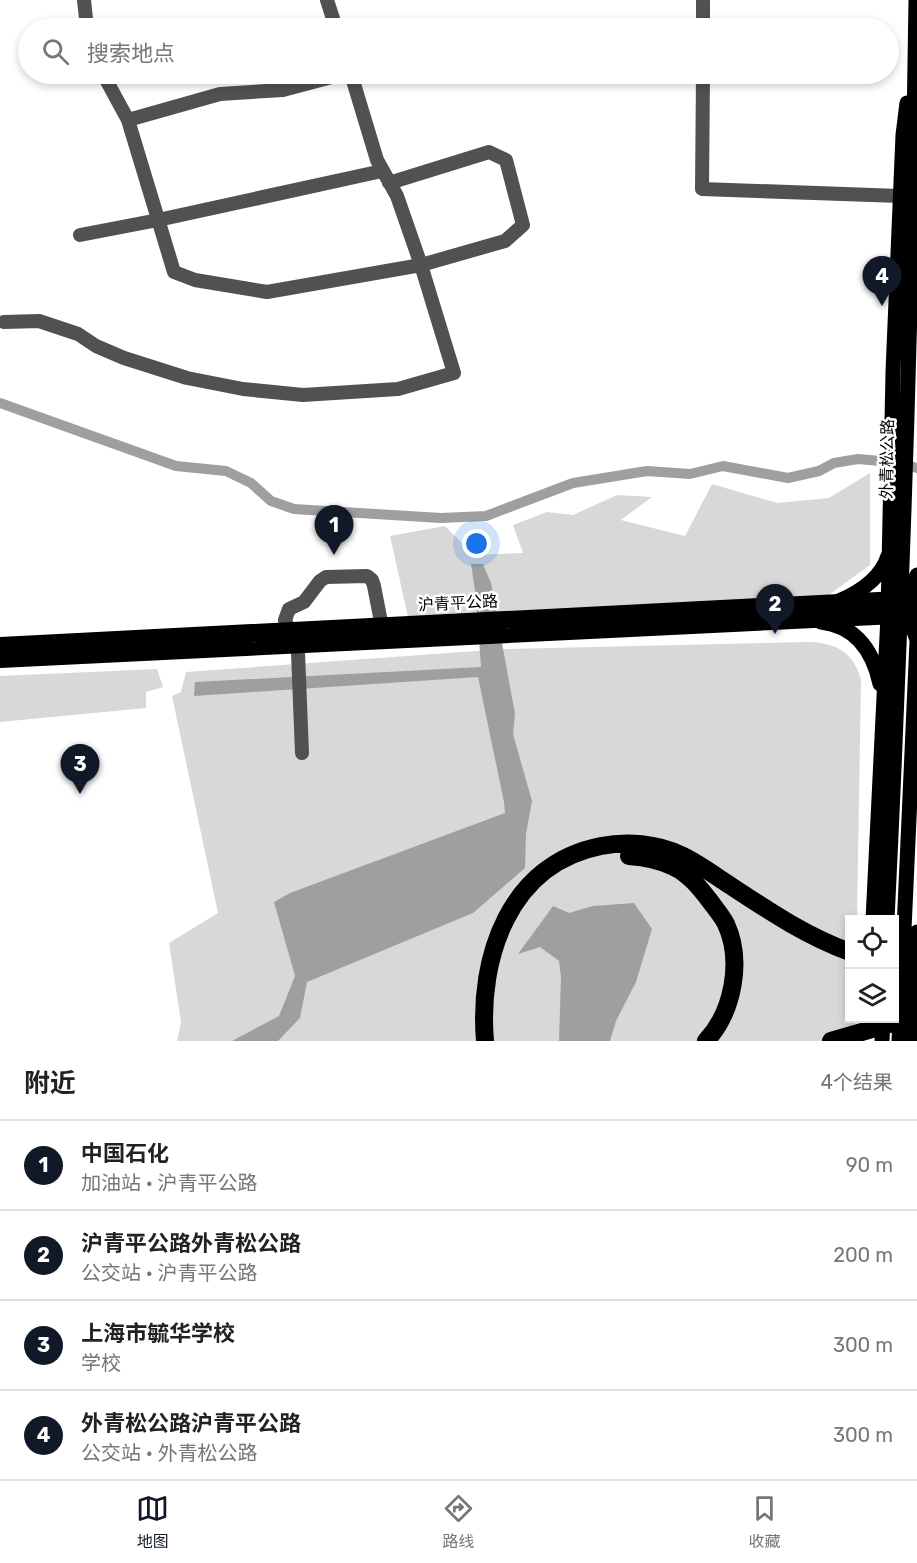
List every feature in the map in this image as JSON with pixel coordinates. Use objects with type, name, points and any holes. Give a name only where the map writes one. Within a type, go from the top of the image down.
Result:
[{"type":"highway","name":"沪青平公路","points":[[0,659],[110,647],[503,627],[833,603],[904,607]]},
{"type":"highway","name":"沪青平公路","points":[[503,627],[803,620],[904,607]]},
{"type":"highway","name":"沪青平公路","points":[[293,637],[382,627],[469,629]]},
{"type":"highway","name":"沪青平公路","points":[[0,646],[110,647]]},
{"type":"highway","points":[[497,1041],[502,941],[510,910],[529,884],[554,864],[584,849],[615,843],[649,845],[679,854],[802,932],[845,950]]},
{"type":"highway","points":[[485,1041],[485,987],[489,963],[502,941],[537,894],[560,874],[588,860],[615,855],[646,857],[674,867],[699,885],[726,923],[733,945],[732,993],[723,1017],[706,1041]]},
{"type":"highway","points":[[899,966],[917,969]]},
{"type":"highway","points":[[831,1041],[917,1016]]},
{"type":"main road","name":"外青松公路","points":[[887,915],[900,652],[916,0]]},
{"type":"main road","points":[[833,603],[855,595],[880,572],[887,560],[890,538],[891,438],[900,196],[905,115],[915,50]]},
{"type":"main road","points":[[890,510],[900,531],[917,533]]},
{"type":"main road","points":[[890,538],[894,567],[904,607],[917,641],[899,1041]]},
{"type":"main road","points":[[873,915],[885,691],[904,607],[917,575]]},
{"type":"main road","points":[[803,620],[839,626],[859,638],[874,659],[884,724]]},
{"type":"main road","points":[[912,1041],[917,932]]},
{"type":"main road","points":[[867,1041],[868,1023]]},
{"type":"main road","points":[[882,1041],[883,1023]]},
{"type":"street","points":[[84,0],[86,18]]},
{"type":"street","points":[[327,0],[333,18]]},
{"type":"street","points":[[703,0],[703,18]]},
{"type":"street","points":[[80,235],[158,220],[386,177],[489,152],[506,160],[523,225],[505,241],[421,265],[267,292],[195,280],[174,272],[158,220],[128,120],[109,84]]},
{"type":"street","points":[[128,120],[220,94],[283,90],[306,84]]},
{"type":"street","points":[[4,322],[39,321],[78,334],[96,346],[124,358],[187,378],[243,389],[303,395],[398,389],[454,373],[421,265],[397,196],[386,177],[354,84]]},
{"type":"street","points":[[703,84],[702,189],[900,196]]},
{"type":"street","points":[[302,753],[298,652],[285,618],[289,609],[304,602],[320,581],[326,577],[362,576],[370,578],[374,586],[382,627]]},
{"type":"shaded area","points":[[870,473],[870,565],[826,597],[408,617],[390,536],[445,526],[474,555],[523,553],[513,525],[547,512],[573,515],[617,495],[652,497],[621,520],[685,536],[712,484],[777,503],[829,498]]},
{"type":"shaded area","points":[[471,564],[483,564],[491,583],[515,714],[513,734],[532,801],[526,834],[525,868],[473,913],[307,982],[300,1018],[278,1041],[232,1041],[279,1016],[295,976],[274,902],[290,893],[505,813],[504,802],[478,677],[194,696],[195,682],[481,667]]},
{"type":"shaded area","points":[[809,642],[828,644],[849,656],[861,680],[857,915],[845,915],[845,1023],[855,1023],[854,1041],[177,1041],[181,1022],[169,943],[218,913],[172,696],[181,692],[186,672],[504,649]]},
{"type":"shaded area","points":[[157,669],[163,687],[146,692],[146,708],[0,722],[0,676]]},
{"type":"shaded area","points":[[634,903],[652,929],[636,982],[616,1021],[610,1041],[559,1041],[561,977],[559,961],[540,947],[518,954],[553,906],[569,913],[593,906]]},
{"type":"waterway","points":[[0,403],[176,466],[226,471],[251,483],[271,501],[294,509],[441,518],[486,516],[573,483],[647,471],[690,474],[723,466],[788,478],[819,471],[834,463],[858,459],[892,462],[917,468]]},
{"type":"place","name":"外青松公路沪青平公路","points":[[882,306]]},
{"type":"place","name":"中国石化","points":[[334,555]]},
{"type":"place","name":"沪青平公路外青松公路","points":[[775,634]]},
{"type":"place","name":"上海市毓华学校","points":[[80,794]]}]
